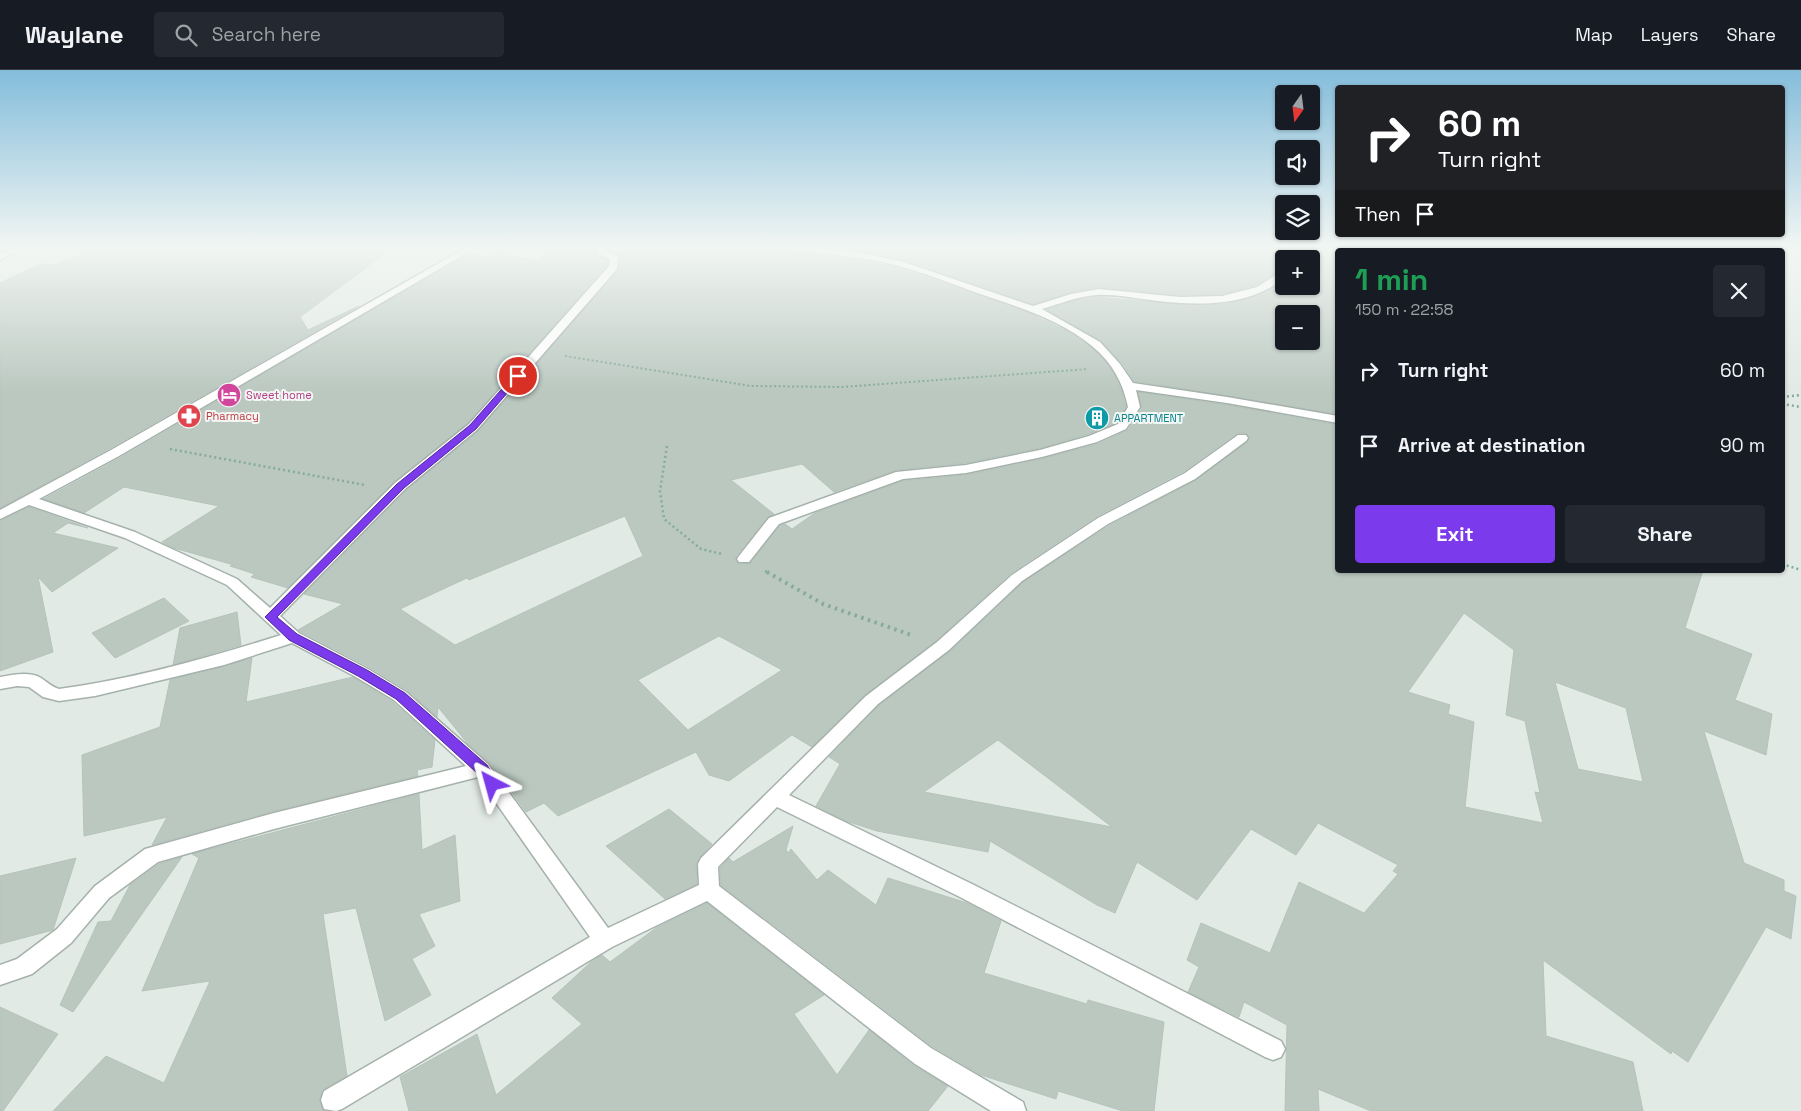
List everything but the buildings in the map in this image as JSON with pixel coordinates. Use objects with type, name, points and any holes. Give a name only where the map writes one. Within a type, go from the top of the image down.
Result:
[{"type":"street","points":[[0,515],[134,442],[389,296]]},
{"type":"street","points":[[270,617],[395,491],[473,427],[589,296]]},
{"type":"street","points":[[744,559],[774,521],[901,475],[966,469],[1042,454],[1093,439],[1122,426],[1134,407],[1129,386],[1116,366],[1096,344],[1065,325],[1033,309],[994,296]]},
{"type":"street","points":[[1033,309],[1083,296]]},
{"type":"street","points":[[1141,296],[1181,301],[1208,301],[1239,296]]},
{"type":"street","points":[[1129,386],[1256,405],[1335,419]]},
{"type":"street","points":[[1014,1111],[923,1056],[710,890],[708,864],[872,700],[943,646],[1017,578],[1103,521],[1190,476],[1242,438]]},
{"type":"street","points":[[28,500],[130,535],[232,582],[293,637],[362,673],[400,696],[482,769],[604,940]]},
{"type":"street","points":[[0,683],[17,680],[33,681],[49,693],[59,694],[94,690],[224,659],[293,637]]},
{"type":"street","points":[[0,975],[24,967],[64,936],[102,892],[152,855],[274,821],[482,769]]},
{"type":"street","points":[[775,797],[965,890],[1273,1049]]},
{"type":"street","points":[[333,1100],[604,940],[710,890]]},
{"type":"path","points":[[540,352],[751,386],[842,387],[1116,366]]},
{"type":"path","points":[[1785,397],[1801,395]]},
{"type":"path","points":[[1785,404],[1801,407]]},
{"type":"path","points":[[134,442],[395,491]]},
{"type":"path","points":[[667,446],[660,491],[664,519],[701,549],[744,559],[823,604],[943,646]]},
{"type":"path","points":[[1785,565],[1801,570]]},
{"type":"place","name":"Sweet home","points":[[229,395]]},
{"type":"place","name":"Pharmacy","points":[[189,416]]},
{"type":"place","name":"APPARTMENT","points":[[1097,418]]},
{"type":"route","points":[[492,784],[482,769],[400,696],[362,673],[293,637],[270,617],[400,486],[473,427],[518,376]]}]
